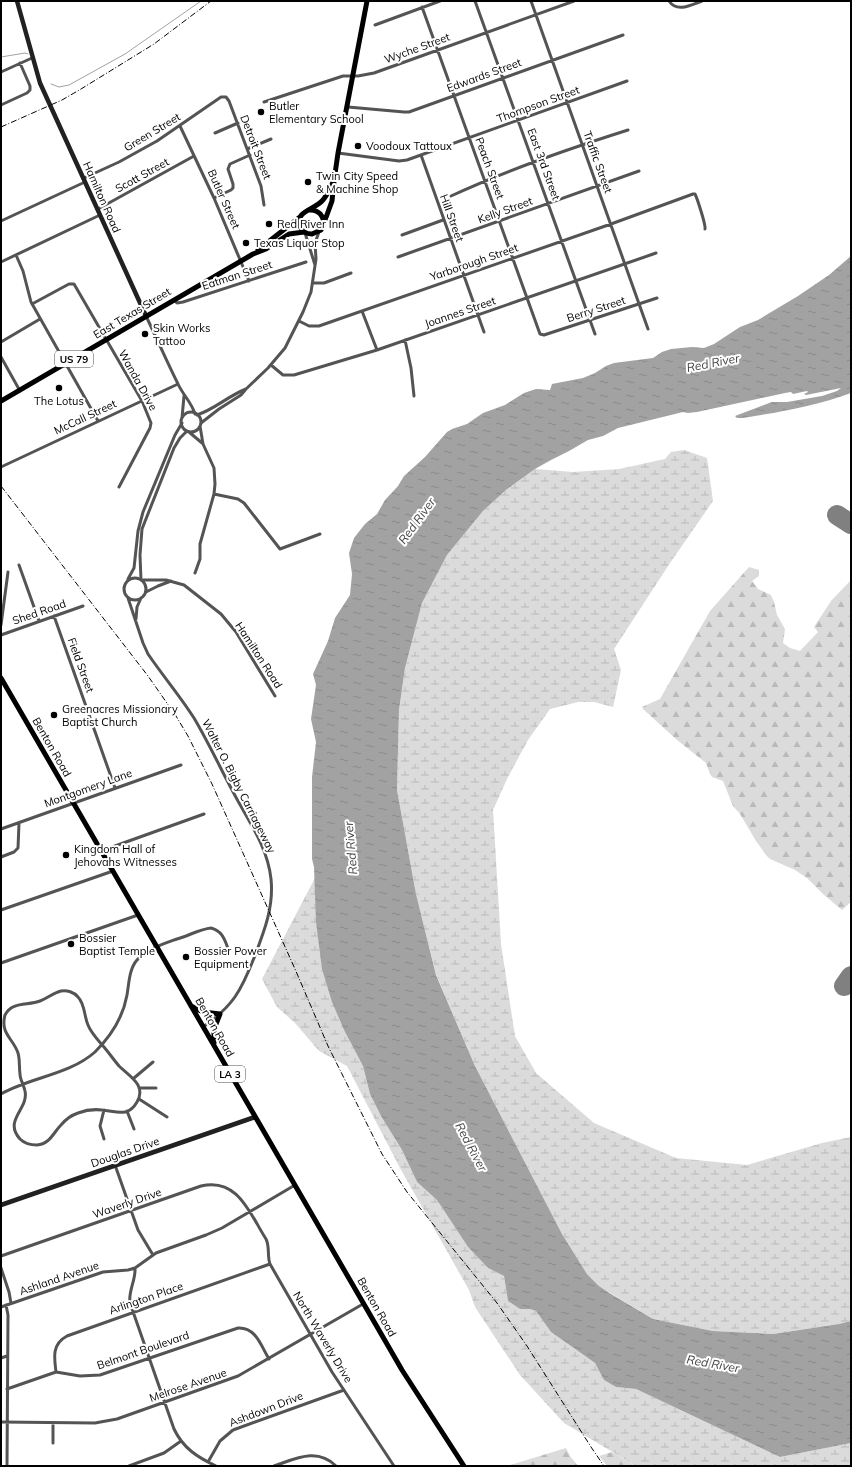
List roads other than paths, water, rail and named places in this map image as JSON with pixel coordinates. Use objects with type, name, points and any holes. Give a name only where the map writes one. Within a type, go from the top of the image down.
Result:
[{"type":"main road","name":"East Texas Street","points":[[253,254],[266,249],[289,234],[304,232],[312,234],[319,232],[324,223],[332,201],[338,153],[348,107],[367,1]]},
{"type":"main road","name":"East Texas Street","points":[[1,401],[253,254],[300,217],[304,212],[316,207],[325,198],[334,181]]},
{"type":"main road","points":[[310,210],[320,213],[324,223]]},
{"type":"main road","points":[[300,217],[300,226],[304,232]]},
{"type":"main road","name":"Benton Road","points":[[1,678],[402,1370],[464,1466]]},
{"type":"main road","points":[[190,1005],[203,1012],[220,1014],[214,1029],[214,1045]]},
{"type":"street","name":"Hamilton Road","points":[[17,1],[40,83],[178,384],[196,414]]},
{"type":"street","points":[[375,25],[440,1]]},
{"type":"street","name":"East 3rd Street","points":[[475,1],[595,334]]},
{"type":"street","name":"Traffic Street","points":[[531,1],[582,145],[612,224],[648,329]]},
{"type":"street","name":"Wyche Street","points":[[264,102],[333,78],[343,76],[363,76],[374,73],[574,1]]},
{"type":"street","points":[[669,1],[675,8],[680,8],[702,1]]},
{"type":"street","name":"Peach Street","points":[[422,7],[540,334]]},
{"type":"street","name":"Edwards Street","points":[[348,107],[404,112],[454,96],[623,35]]},
{"type":"street","points":[[1,72],[32,58]]},
{"type":"street","points":[[1,105],[27,93],[30,90],[30,86],[20,63]]},
{"type":"street","name":"Thompson Street","points":[[338,153],[399,161],[408,160],[627,81]]},
{"type":"street","name":"Green Street","points":[[1,220],[85,180],[131,156],[180,126],[221,97],[226,97]]},
{"type":"street","name":"Detroit Street","points":[[226,97],[229,100],[261,186],[264,205]]},
{"type":"street","points":[[215,133],[238,123]]},
{"type":"street","name":"Butler Street","points":[[180,126],[214,198],[249,281]]},
{"type":"street","points":[[451,196],[485,180],[628,130]]},
{"type":"street","points":[[247,148],[271,139]]},
{"type":"street","points":[[214,198],[233,188],[228,169],[230,164],[250,155]]},
{"type":"street","name":"Hill Street","points":[[421,155],[484,332]]},
{"type":"street","name":"Scott Street","points":[[98,209],[194,156]]},
{"type":"street","name":"Kelly Street","points":[[398,257],[500,222],[639,171]]},
{"type":"street","name":"Yarborough Street","points":[[299,321],[309,326],[316,327],[694,194],[697,198],[705,224],[705,229]]},
{"type":"street","points":[[1,262],[100,215]]},
{"type":"street","points":[[402,235],[444,220]]},
{"type":"street","points":[[304,232],[315,265]]},
{"type":"street","points":[[146,592],[145,585],[142,580],[140,555],[142,529],[174,448],[180,438],[188,431],[197,430],[220,409],[238,398],[271,365],[285,348],[308,301],[313,283],[316,254],[315,243],[319,232]]},
{"type":"street","name":"Joannes Street","points":[[271,365],[280,373],[290,375],[377,350],[656,253]]},
{"type":"street","points":[[16,255],[24,271],[32,304],[98,421]]},
{"type":"street","name":"Eatman Street","points":[[174,300],[177,303],[183,302],[306,262]]},
{"type":"street","points":[[313,283],[324,283],[352,273]]},
{"type":"street","name":"Wanda Drive","points":[[32,304],[69,284],[73,284],[142,401],[151,422],[150,428],[119,487]]},
{"type":"street","name":"Berry Street","points":[[540,334],[544,335],[657,298]]},
{"type":"street","points":[[362,311],[377,350]]},
{"type":"street","points":[[1,342],[40,319]]},
{"type":"street","points":[[405,340],[412,368],[414,396]]},
{"type":"street","points":[[1,357],[20,391]]},
{"type":"street","name":"McCall Street","points":[[1,467],[178,384]]},
{"type":"street","points":[[142,598],[135,600],[128,598],[123,588],[135,564],[136,542],[142,516],[175,435],[186,414],[196,414],[212,409],[230,397],[246,389]]},
{"type":"street","points":[[184,396],[183,426],[203,444]]},
{"type":"street","points":[[196,414],[201,420],[203,444],[214,468],[216,484],[200,544],[200,559],[196,573]]},
{"type":"street","points":[[214,494],[238,499],[244,503],[280,549],[320,534]]},
{"type":"street","points":[[19,565],[39,622]]},
{"type":"street","points":[[1,625],[8,572]]},
{"type":"street","points":[[128,579],[135,577],[142,580]]},
{"type":"street","name":"Hamilton Road","points":[[142,580],[166,580],[184,585],[221,614],[236,632],[275,696]]},
{"type":"street","points":[[136,621],[138,607],[146,592],[171,581]]},
{"type":"street","name":"Walter O. Bigby Carriageway","points":[[128,598],[148,654],[195,720],[262,845],[268,861],[271,880],[271,900],[268,917],[245,979],[234,999],[220,1014],[203,1027]]},
{"type":"street","name":"Shed Road","points":[[1,635],[83,606]]},
{"type":"street","name":"Field Street","points":[[54,616],[115,788]]},
{"type":"street","name":"Montgomery Lane","points":[[1,829],[181,765]]},
{"type":"street","points":[[101,851],[204,814]]},
{"type":"street","points":[[1,857],[14,852],[18,848],[19,823]]},
{"type":"street","points":[[1,910],[113,871]]},
{"type":"street","points":[[1,963],[138,915]]},
{"type":"street","points":[[1,1094],[23,1084],[75,1065],[88,1057],[102,1045],[114,1029],[121,1016],[132,971],[136,962],[144,954],[157,946],[211,928],[222,935],[229,951]]},
{"type":"street","points":[[58,992],[72,992],[82,1002],[89,1028],[119,1066],[134,1078],[140,1094],[139,1099],[133,1108],[116,1113],[93,1109],[79,1112],[62,1123],[52,1137],[46,1142],[35,1145],[27,1144],[19,1138],[14,1124],[25,1099],[25,1092],[20,1074],[18,1052],[6,1036],[3,1027],[6,1014],[15,1006],[38,1002],[58,992]]},
{"type":"street","points":[[134,1078],[153,1062]]},
{"type":"street","points":[[139,1088],[156,1088]]},
{"type":"street","points":[[139,1099],[166,1118]]},
{"type":"street","points":[[104,1110],[100,1126],[104,1139]]},
{"type":"street","points":[[127,1111],[134,1129]]},
{"type":"street","name":"Douglas Drive","points":[[1,1205],[255,1117]]},
{"type":"street","points":[[115,1165],[138,1230],[153,1255]]},
{"type":"street","name":"Waverly Drive","points":[[1,1256],[201,1186],[212,1184],[225,1187],[233,1191],[242,1200],[249,1212]]},
{"type":"street","name":"Ashland Avenue","points":[[1,1307],[104,1272],[135,1268],[153,1255],[211,1233],[295,1186]]},
{"type":"street","name":"North Waverly Drive","points":[[249,1212],[267,1242],[270,1264],[344,1390],[394,1466]]},
{"type":"street","name":"Arlington Place","points":[[56,1372],[55,1350],[57,1344],[61,1339],[70,1334],[270,1264]]},
{"type":"street","points":[[1,1268],[9,1292],[11,1304]]},
{"type":"street","points":[[135,1268],[129,1298],[174,1429],[181,1441],[192,1453],[216,1466]]},
{"type":"street","name":"Melrose Avenue","points":[[1,1422],[105,1422],[233,1379],[364,1304]]},
{"type":"street","points":[[6,1305],[8,1315],[7,1466]]},
{"type":"street","name":"Belmont Boulevard","points":[[7,1389],[56,1372],[80,1376],[96,1376],[229,1330],[242,1328],[249,1329],[254,1334],[269,1359]]},
{"type":"street","points":[[1,1358],[8,1356]]},
{"type":"street","name":"Ashdown Drive","points":[[208,1462],[220,1441],[237,1428],[344,1390]]},
{"type":"street","points":[[53,1423],[53,1443]]},
{"type":"street","points":[[128,1466],[164,1453],[181,1441]]},
{"type":"street","points":[[274,1466],[304,1456],[313,1455],[324,1458],[336,1466]]},
{"type":"street","points":[[1,1460],[6,1458]]},
{"type":"water","name":"Red River","points":[[851,256],[851,393],[811,405],[743,418],[737,418],[735,416],[772,402],[787,402],[822,396],[837,391],[841,388],[806,395],[804,394],[808,392],[807,391],[793,394],[791,392],[697,412],[683,412],[618,428],[603,436],[588,440],[535,469],[506,490],[483,511],[447,555],[422,603],[405,668],[399,710],[397,790],[416,894],[436,975],[475,1066],[562,1234],[587,1274],[599,1286],[653,1319],[713,1331],[773,1334],[851,1321],[851,1443],[780,1457],[636,1389],[616,1387],[604,1380],[595,1363],[551,1332],[536,1311],[530,1309],[520,1309],[508,1301],[504,1276],[488,1268],[468,1247],[437,1200],[417,1182],[402,1150],[381,1116],[370,1094],[363,1066],[345,1032],[332,1002],[322,969],[316,922],[314,867],[312,859],[312,777],[316,742],[311,719],[316,685],[313,674],[328,641],[335,618],[350,595],[352,574],[349,553],[354,538],[365,524],[377,514],[385,500],[398,486],[404,476],[425,457],[447,432],[467,424],[483,413],[505,405],[524,393],[536,389],[550,390],[552,384],[583,378],[614,363],[653,358],[662,352],[671,349],[692,347],[704,348],[714,344],[740,327],[758,320],[798,296],[829,275]]},
{"type":"waterway","points":[[51,84],[59,87],[69,85],[125,54],[201,1]]},
{"type":"waterway","points":[[1,57],[25,53],[28,54]]},
{"type":"railway","points":[[1,127],[62,100],[81,89],[154,44],[211,1]]},
{"type":"railway","points":[[1,486],[148,676],[176,716],[188,736],[212,784],[328,1046],[382,1154],[407,1192],[497,1303],[527,1346],[604,1466]]},
{"type":"railway","points":[[1,552],[1,594]]},
{"type":"place","name":"Butler Elementary School","points":[[261,112]]},
{"type":"place","name":"Voodoux Tattoux","points":[[358,146]]},
{"type":"place","name":"Twin City Speed & Machine Shop","points":[[308,182]]},
{"type":"place","name":"Red River Inn","points":[[269,224]]},
{"type":"place","name":"Texas Liquor Stop","points":[[246,243]]},
{"type":"place","name":"Skin Works Tattoo","points":[[145,334]]},
{"type":"place","name":"The Lotus","points":[[59,388]]},
{"type":"place","name":"Greenacres Missionary Baptist Church","points":[[54,715]]},
{"type":"place","name":"Kingdom Hall of Jehovahs Witnesses","points":[[66,855]]},
{"type":"place","name":"Bossier Baptist Temple","points":[[71,944]]},
{"type":"place","name":"Bossier Power Equipment","points":[[186,957]]}]
